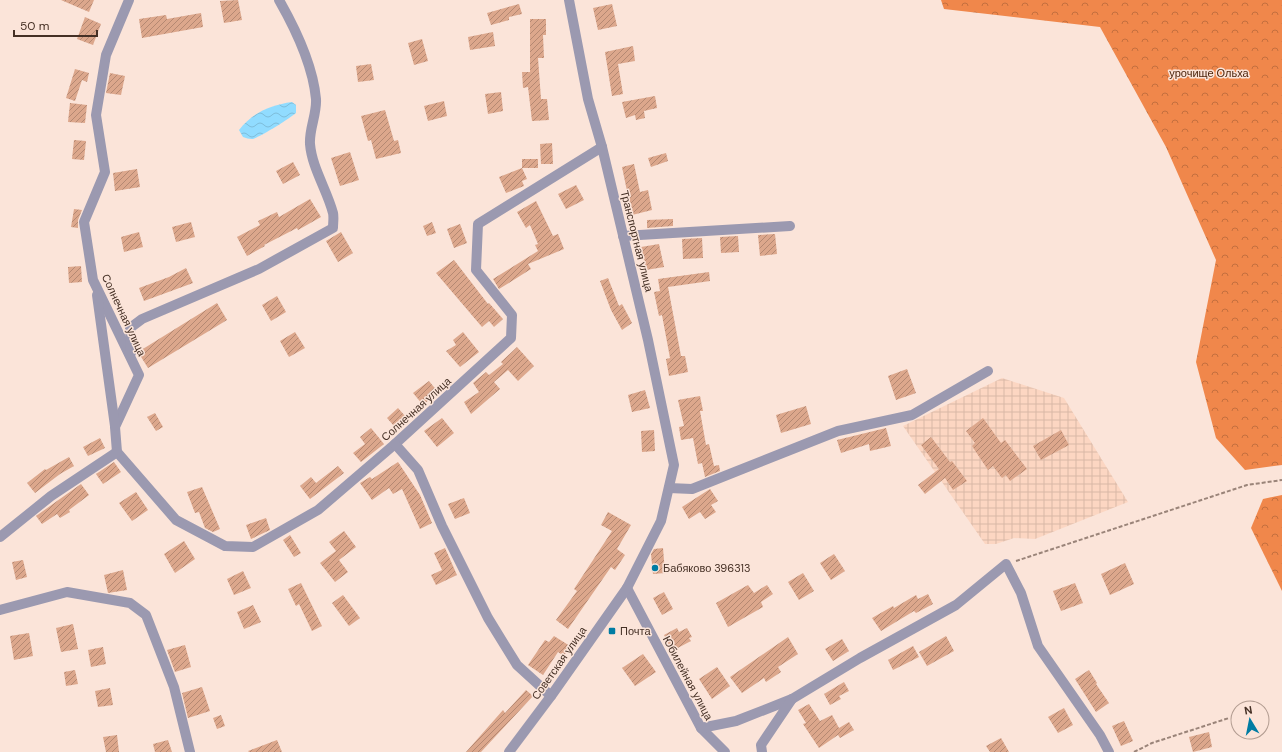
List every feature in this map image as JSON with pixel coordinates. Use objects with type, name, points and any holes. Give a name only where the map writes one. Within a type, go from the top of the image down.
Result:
[{"type":"street","name":"Солнечная улица","points":[[129,0],[106,55],[96,115],[105,172],[84,222],[93,280],[139,375],[115,427],[117,452],[176,520],[225,546],[253,547],[318,510],[395,444],[511,338],[512,315],[476,270],[478,224],[602,147]]},
{"type":"street","points":[[131,359],[130,328],[142,319],[259,269],[333,228],[334,214],[316,167],[310,143],[316,100],[310,67],[295,34],[292,23],[279,0]]},
{"type":"street","name":"Транспортная улица","points":[[569,0],[588,99],[602,147],[648,340],[674,466],[662,521],[627,588]]},
{"type":"street","points":[[623,236],[790,226]]},
{"type":"street","points":[[96,285],[115,427]]},
{"type":"street","points":[[669,488],[692,489],[838,431],[912,415],[988,371]]},
{"type":"street","points":[[395,444],[418,470],[442,526],[488,618],[517,665],[551,696]]},
{"type":"street","points":[[0,537],[51,496],[117,452]]},
{"type":"street","points":[[701,728],[736,721],[792,699],[860,658],[956,605],[1006,564],[1021,593],[1038,646],[1100,735],[1109,752]]},
{"type":"street","name":"Советская улица","points":[[509,752],[551,696],[627,588]]},
{"type":"street","name":"Юбилейная улица","points":[[627,588],[701,728],[725,752]]},
{"type":"street","points":[[0,610],[68,592],[130,604],[146,616],[174,688],[190,752]]},
{"type":"street","points":[[762,752],[761,745],[792,699]]},
{"type":"path","points":[[1006,564],[1247,485],[1282,480]]},
{"type":"path","points":[[1134,752],[1152,743],[1229,718]]},
{"type":"shaded area","points":[[1002,378],[1064,398],[1128,502],[1035,539],[1014,538],[996,544],[985,544],[903,426]]},
{"type":"green space","name":"урочище Ольха","points":[[941,0],[1282,0],[1282,465],[1245,470],[1216,438],[1196,362],[1216,260],[1166,147],[1100,27],[944,9]]},
{"type":"green space","points":[[1282,495],[1282,591],[1251,528],[1263,499]]},
{"type":"water","points":[[292,102],[296,105],[296,113],[293,116],[256,138],[251,139],[243,137],[239,130],[250,118],[270,107]]},
{"type":"building","points":[[61,0],[94,0],[89,12]]},
{"type":"building","points":[[238,0],[242,20],[224,23],[220,1]]},
{"type":"building","points":[[519,4],[522,14],[509,17],[509,20],[491,25],[487,13]]},
{"type":"building","points":[[612,4],[617,26],[598,30],[593,8]]},
{"type":"building","points":[[201,13],[203,27],[142,38],[139,19],[166,15],[167,19]]},
{"type":"building","points":[[85,17],[101,24],[93,45],[77,39]]},
{"type":"building","points":[[530,19],[546,19],[546,35],[543,35],[544,58],[538,58],[541,99],[547,99],[549,120],[532,121],[528,87],[523,88],[522,72],[530,72]]},
{"type":"building","points":[[493,32],[495,46],[470,50],[468,37]]},
{"type":"building","points":[[422,39],[428,61],[414,65],[408,43]]},
{"type":"building","points":[[633,46],[635,61],[618,64],[623,94],[612,96],[605,52]]},
{"type":"building","points":[[371,64],[374,80],[358,82],[356,66]]},
{"type":"building","points":[[75,69],[89,73],[87,82],[82,80],[75,101],[66,98]]},
{"type":"building","points":[[110,73],[125,76],[121,95],[106,93]]},
{"type":"building","points":[[501,92],[503,111],[488,114],[485,94]]},
{"type":"building","points":[[655,96],[657,108],[644,111],[645,118],[636,120],[635,115],[626,118],[622,102]]},
{"type":"building","points":[[444,101],[447,116],[428,121],[424,106]]},
{"type":"building","points":[[70,103],[87,105],[85,123],[68,122]]},
{"type":"building","points":[[385,110],[394,141],[398,140],[401,153],[376,159],[371,140],[368,141],[361,116]]},
{"type":"building","points":[[74,140],[86,141],[84,160],[72,159]]},
{"type":"building","points":[[552,143],[553,164],[541,164],[540,144]]},
{"type":"building","points":[[350,152],[359,180],[340,186],[331,158]]},
{"type":"building","points":[[666,153],[668,161],[651,167],[648,158]]},
{"type":"building","points":[[522,159],[538,159],[538,168],[522,168]]},
{"type":"building","points":[[293,162],[300,175],[283,184],[276,171]]},
{"type":"building","points":[[634,164],[640,192],[648,190],[652,210],[632,215],[622,167]]},
{"type":"building","points":[[522,168],[527,179],[522,181],[524,186],[506,193],[499,177]]},
{"type":"building","points":[[137,169],[140,187],[115,191],[113,173]]},
{"type":"building","points":[[576,185],[584,200],[566,209],[558,194]]},
{"type":"building","points":[[310,199],[321,217],[298,230],[297,228],[264,245],[265,246],[247,256],[237,237],[260,225],[258,221],[277,212],[279,217]]},
{"type":"building","points":[[536,201],[553,236],[558,234],[564,249],[528,264],[531,269],[499,289],[493,279],[538,251],[535,245],[538,244],[530,225],[526,228],[517,212]]},
{"type":"building","points":[[74,209],[82,210],[78,220],[78,228],[71,227]]},
{"type":"building","points":[[673,219],[673,226],[647,228],[647,220]]},
{"type":"building","points":[[191,222],[195,237],[176,242],[172,227]]},
{"type":"building","points":[[432,222],[436,233],[427,236],[423,226]]},
{"type":"building","points":[[460,224],[467,243],[454,248],[447,229]]},
{"type":"building","points":[[139,232],[143,247],[124,252],[121,237]]},
{"type":"building","points":[[341,232],[353,253],[338,262],[326,241]]},
{"type":"building","points":[[775,234],[777,254],[760,256],[758,235]]},
{"type":"building","points":[[738,236],[739,252],[721,253],[720,237]]},
{"type":"building","points":[[702,238],[703,258],[683,259],[682,239]]},
{"type":"building","points":[[659,244],[664,267],[646,270],[641,247]]},
{"type":"building","points":[[454,260],[488,304],[489,303],[503,319],[494,327],[489,321],[482,327],[436,273]]},
{"type":"building","points":[[81,266],[82,282],[69,283],[68,267]]},
{"type":"building","points":[[186,268],[193,283],[144,301],[139,288],[169,277]]},
{"type":"building","points":[[709,272],[710,281],[668,287],[681,356],[685,356],[688,372],[669,376],[666,359],[670,358],[662,315],[659,316],[654,292],[660,291],[658,279]]},
{"type":"building","points":[[608,278],[619,306],[622,304],[632,323],[622,330],[611,310],[600,281]]},
{"type":"building","points":[[277,296],[286,312],[271,321],[262,305]]},
{"type":"building","points":[[217,303],[227,320],[148,368],[138,352]]},
{"type":"building","points":[[295,332],[305,348],[289,357],[280,341]]},
{"type":"building","points":[[463,332],[479,352],[460,367],[446,351],[456,345],[453,340]]},
{"type":"building","points":[[517,347],[534,366],[518,381],[508,370],[494,382],[500,389],[471,414],[464,402],[479,392],[473,383],[486,372],[489,375],[503,364],[501,362]]},
{"type":"building","points":[[907,369],[916,393],[896,400],[888,376]]},
{"type":"building","points":[[429,381],[438,392],[423,405],[413,393]]},
{"type":"building","points":[[645,390],[650,408],[632,412],[628,395]]},
{"type":"building","points":[[700,396],[703,411],[700,411],[706,445],[709,444],[714,466],[719,465],[720,471],[705,477],[702,463],[698,464],[693,438],[681,440],[679,427],[684,426],[678,400]]},
{"type":"building","points":[[806,406],[811,424],[781,433],[776,415]]},
{"type":"building","points":[[398,408],[405,416],[394,426],[387,418]]},
{"type":"building","points":[[155,413],[163,427],[156,431],[147,417]]},
{"type":"building","points":[[442,418],[454,433],[437,447],[424,431]]},
{"type":"building","points":[[983,418],[1001,443],[1005,440],[1027,469],[1010,481],[1006,475],[1002,478],[993,466],[988,470],[972,446],[975,443],[966,431]]},
{"type":"building","points":[[371,428],[384,444],[361,462],[353,453],[365,444],[360,437]]},
{"type":"building","points":[[886,428],[891,446],[870,451],[869,444],[841,453],[837,440]]},
{"type":"building","points":[[654,430],[655,451],[642,452],[641,431]]},
{"type":"building","points":[[1061,430],[1069,445],[1041,460],[1033,446]]},
{"type":"building","points":[[931,437],[967,481],[953,490],[945,478],[925,494],[918,485],[939,469],[921,445]]},
{"type":"building","points":[[100,438],[105,448],[88,456],[83,447]]},
{"type":"building","points":[[69,457],[74,466],[60,474],[35,493],[27,483],[45,469],[46,470]]},
{"type":"building","points":[[114,462],[121,472],[103,484],[96,474]]},
{"type":"building","points":[[398,462],[420,495],[432,523],[420,529],[402,489],[393,494],[389,488],[372,500],[360,483],[370,477],[372,479]]},
{"type":"building","points":[[338,466],[344,473],[310,499],[300,486],[311,477],[316,483]]},
{"type":"building","points":[[81,484],[89,495],[69,510],[70,512],[60,518],[57,514],[42,524],[36,516]]},
{"type":"building","points":[[202,487],[220,529],[213,532],[205,528],[199,512],[195,513],[187,492]]},
{"type":"building","points":[[710,489],[718,501],[711,505],[716,512],[705,519],[700,512],[689,519],[682,507]]},
{"type":"building","points":[[136,492],[148,510],[132,521],[119,503]]},
{"type":"building","points":[[464,498],[470,513],[455,519],[448,504]]},
{"type":"building","points":[[608,512],[631,525],[617,549],[625,555],[615,570],[611,567],[568,629],[556,620],[577,591],[574,589],[612,531],[601,525]]},
{"type":"building","points":[[266,518],[270,530],[251,539],[246,525]]},
{"type":"building","points":[[344,531],[356,547],[339,560],[348,572],[335,582],[320,563],[336,551],[329,542]]},
{"type":"building","points":[[290,535],[301,553],[294,557],[283,540]]},
{"type":"building","points":[[184,541],[195,559],[175,573],[164,554]]},
{"type":"building","points":[[445,548],[457,575],[436,585],[431,575],[442,570],[434,553]]},
{"type":"building","points":[[663,548],[665,573],[653,574],[651,554],[654,549]]},
{"type":"building","points":[[834,554],[845,571],[831,580],[820,563]]},
{"type":"building","points":[[23,560],[27,577],[16,580],[12,562]]},
{"type":"building","points":[[1125,563],[1134,584],[1110,595],[1101,574]]},
{"type":"building","points":[[123,570],[127,590],[108,593],[104,575]]},
{"type":"building","points":[[243,571],[251,588],[234,595],[227,579]]},
{"type":"building","points":[[803,573],[814,591],[799,600],[788,582]]},
{"type":"building","points":[[301,583],[322,626],[312,631],[299,604],[296,606],[288,589]]},
{"type":"building","points":[[1075,583],[1083,603],[1061,611],[1053,591]]},
{"type":"building","points":[[748,585],[754,593],[767,585],[773,594],[761,602],[763,607],[728,627],[716,603]]},
{"type":"building","points":[[664,592],[673,609],[662,615],[653,598]]},
{"type":"building","points":[[928,594],[933,604],[916,613],[914,611],[881,631],[872,618],[893,606],[894,608],[916,595],[918,599]]},
{"type":"building","points":[[343,595],[360,618],[349,626],[332,603]]},
{"type":"building","points":[[253,605],[261,622],[244,629],[237,612]]},
{"type":"building","points":[[73,624],[78,649],[61,652],[56,628]]},
{"type":"building","points":[[677,628],[679,632],[687,628],[692,637],[689,638],[691,641],[672,651],[664,635]]},
{"type":"building","points":[[29,633],[33,656],[14,660],[10,636]]},
{"type":"building","points":[[554,636],[570,646],[564,656],[558,652],[543,675],[528,665],[545,640],[549,642]]},
{"type":"building","points":[[946,636],[954,651],[927,666],[919,652]]},
{"type":"building","points":[[788,637],[798,654],[778,667],[781,672],[766,682],[764,678],[742,693],[730,677]]},
{"type":"building","points":[[842,639],[849,651],[833,661],[825,649]]},
{"type":"building","points":[[185,645],[191,667],[175,672],[167,650]]},
{"type":"building","points":[[913,646],[919,657],[893,670],[888,660]]},
{"type":"building","points":[[103,647],[106,664],[91,667],[88,650]]},
{"type":"building","points":[[643,654],[656,672],[635,686],[622,668]]},
{"type":"building","points":[[717,667],[730,686],[712,699],[699,679]]},
{"type":"building","points":[[75,670],[78,684],[66,686],[64,672]]},
{"type":"building","points":[[1089,670],[1097,683],[1096,684],[1109,703],[1096,712],[1075,679]]},
{"type":"building","points":[[844,682],[849,691],[839,696],[841,699],[830,705],[824,694]]},
{"type":"building","points":[[202,687],[210,711],[188,718],[182,693]]},
{"type":"building","points":[[110,688],[113,705],[98,707],[95,691]]},
{"type":"building","points":[[526,690],[533,696],[481,752],[466,752],[503,710],[505,713]]},
{"type":"building","points":[[809,704],[820,721],[832,715],[839,728],[849,722],[854,730],[840,738],[838,735],[819,748],[803,724],[806,723],[798,710]]},
{"type":"building","points":[[1064,708],[1073,725],[1058,733],[1048,717]]},
{"type":"building","points":[[221,715],[225,726],[217,729],[213,718]]},
{"type":"building","points":[[1124,721],[1133,741],[1121,746],[1112,726]]},
{"type":"building","points":[[1209,732],[1212,747],[1193,752],[1189,737]]},
{"type":"building","points":[[117,735],[119,752],[106,752],[103,737]]},
{"type":"building","points":[[1001,738],[1009,752],[990,752],[986,746]]},
{"type":"building","points":[[168,740],[172,752],[155,752],[153,744]]},
{"type":"building","points":[[277,740],[282,752],[248,751]]},
{"type":"place","name":"Бабяково 396313","points":[[655,568]]},
{"type":"place","name":"Почта","points":[[612,631]]}]
